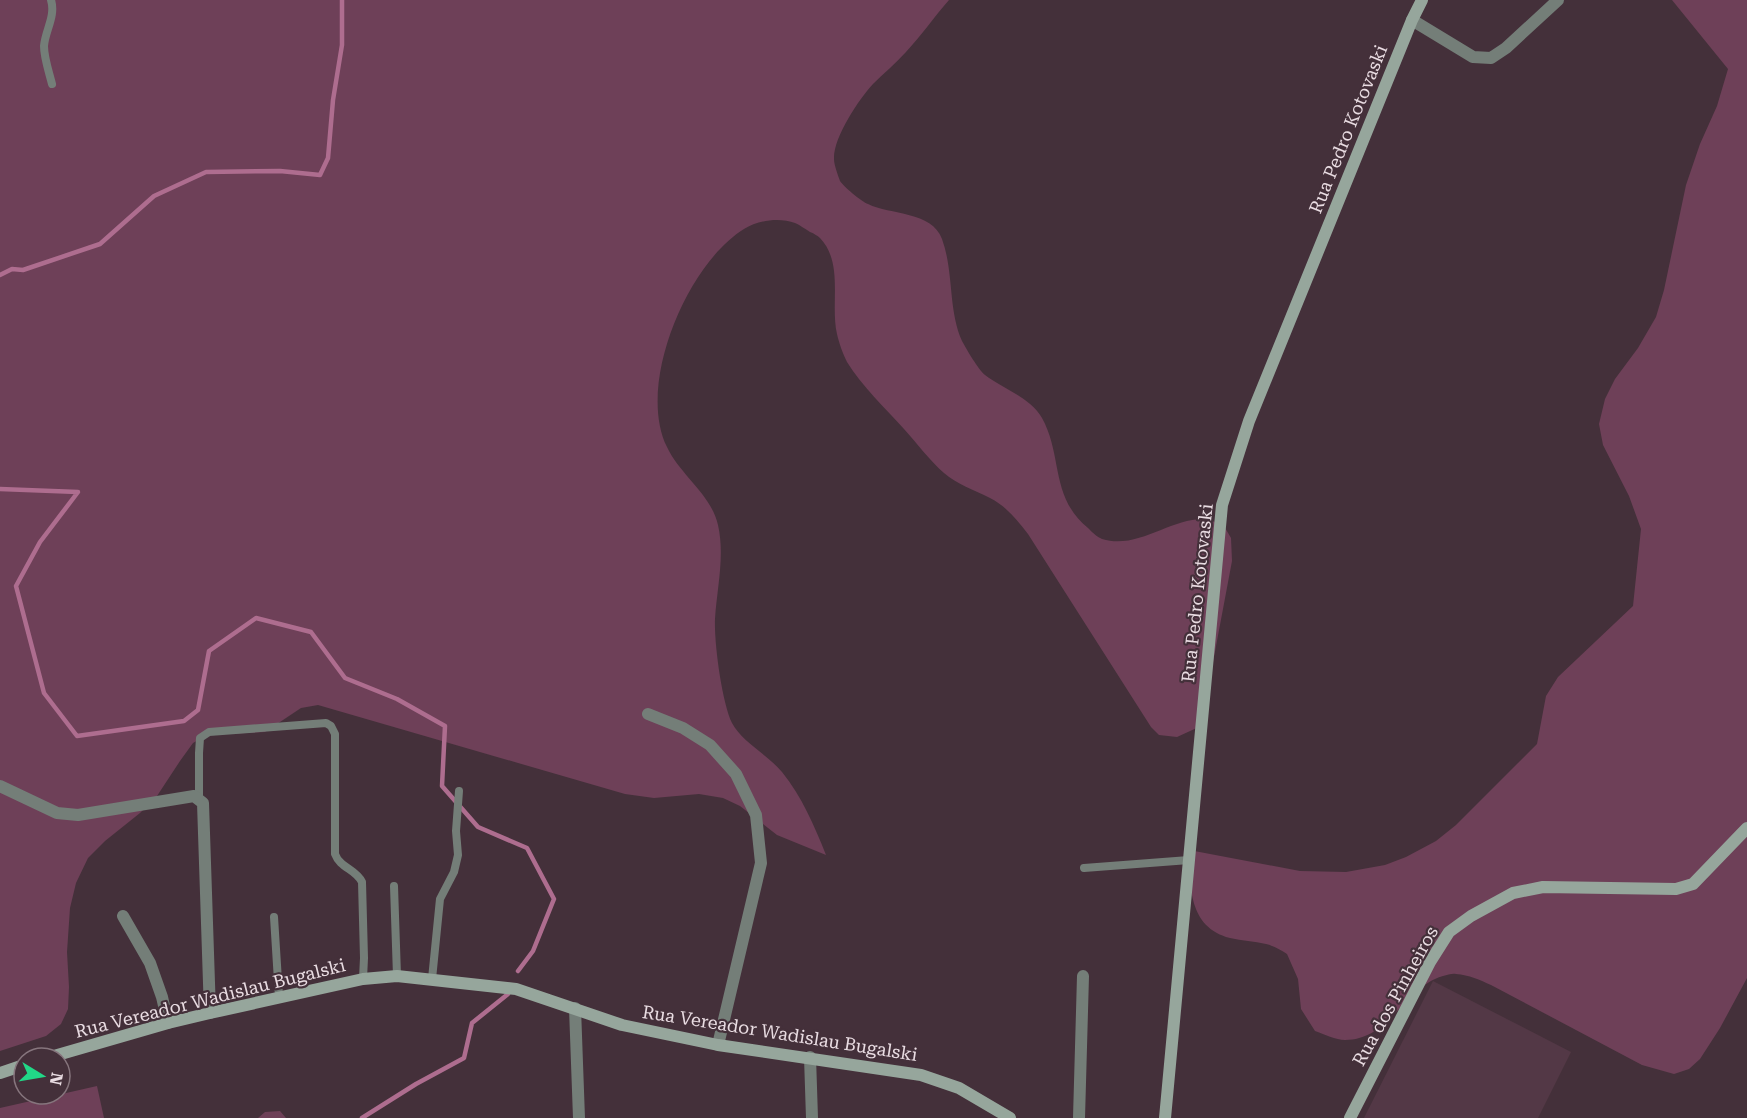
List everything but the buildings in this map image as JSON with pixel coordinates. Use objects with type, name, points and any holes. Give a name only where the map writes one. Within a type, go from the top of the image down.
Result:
[{"type":"street","name":"Rua Pedro Kotovaski","points":[[1165,1118],[1222,504],[1249,421],[1422,0]]},
{"type":"street","points":[[1412,20],[1473,57],[1491,58],[1506,48],[1558,0]]},
{"type":"street","points":[[648,714],[683,728],[710,745],[736,774],[756,815],[761,863],[718,1045]]},
{"type":"street","points":[[0,786],[57,813],[78,816],[194,796],[203,802],[210,1013]]},
{"type":"street","name":"Rua dos Pinheiros","points":[[1350,1118],[1430,962],[1449,932],[1471,915],[1513,893],[1543,887],[1676,890],[1693,884],[1747,828]]},
{"type":"street","points":[[123,916],[150,963],[168,1023]]},
{"type":"street","name":"Rua Vereador Wadislau Bugalski","points":[[72,1051],[168,1023],[279,997],[363,979],[397,976],[516,989],[622,1025],[718,1045],[921,1075],[959,1088],[1010,1118]]},
{"type":"street","points":[[1079,1118],[1083,976]]},
{"type":"street","points":[[575,1008],[579,1118]]},
{"type":"street","points":[[810,1058],[812,1118]]},
{"type":"lane","points":[[51,0],[53,7],[45,33],[44,50],[52,84]]},
{"type":"lane","points":[[199,798],[198,753],[201,738],[209,732],[326,723],[331,726],[335,734],[335,854],[338,862],[360,877],[362,882],[363,979]]},
{"type":"lane","points":[[432,979],[440,899],[454,872],[458,855],[456,831],[459,791]]},
{"type":"lane","points":[[1084,868],[1189,860]]},
{"type":"lane","points":[[394,886],[397,976]]},
{"type":"lane","points":[[274,917],[279,997]]},
{"type":"shaded area","points":[[0,0],[949,0],[917,40],[873,84],[854,109],[842,130],[835,150],[834,161],[838,176],[845,186],[865,203],[920,219],[937,230],[946,252],[955,316],[962,341],[985,375],[1031,404],[1042,418],[1053,447],[1062,490],[1076,516],[1093,533],[1102,539],[1128,541],[1190,520],[1206,519],[1224,526],[1231,538],[1232,561],[1201,726],[1177,737],[1159,735],[1151,727],[1020,524],[996,501],[960,484],[933,463],[853,371],[841,348],[835,322],[835,284],[832,259],[820,238],[789,221],[762,222],[744,229],[723,246],[704,269],[686,297],[672,328],[663,360],[658,392],[659,421],[667,447],[679,467],[709,504],[718,525],[721,560],[715,619],[716,642],[719,672],[728,713],[736,730],[782,772],[796,791],[826,855],[777,835],[740,806],[723,798],[699,794],[654,798],[625,794],[318,705],[301,708],[265,732],[207,735],[193,743],[157,796],[88,858],[76,883],[70,908],[67,952],[68,1009],[61,1024],[46,1036],[0,1051]]},
{"type":"shaded area","points":[[1672,0],[1747,0],[1747,978],[1700,1059],[1689,1069],[1674,1074],[1642,1065],[1491,985],[1454,974],[1429,982],[1374,1032],[1361,1038],[1345,1040],[1334,1038],[1315,1031],[1301,1009],[1298,979],[1287,954],[1266,944],[1230,938],[1216,933],[1206,925],[1199,915],[1191,891],[1189,850],[1300,871],[1346,872],[1385,865],[1436,841],[1456,825],[1537,744],[1546,696],[1558,677],[1633,606],[1641,529],[1629,496],[1603,445],[1599,424],[1605,399],[1615,379],[1638,348],[1656,317],[1664,290],[1686,185],[1700,144],[1717,106],[1728,69]]},
{"type":"shaded area","points":[[1433,981],[1571,1052],[1538,1118],[1364,1118]]},
{"type":"shaded area","points":[[97,1086],[104,1118],[0,1118],[0,1108],[12,1105],[72,1106],[72,1092]]},
{"type":"shaded area","points":[[280,1111],[286,1118],[258,1118],[265,1112]]},
{"type":"waterway","points":[[0,275],[12,269],[23,270],[100,244],[154,196],[206,172],[280,171],[320,175],[328,158],[333,100],[342,45],[342,0]]},
{"type":"waterway","points":[[0,489],[78,492],[40,542],[16,586],[44,693],[77,736],[184,721],[198,710],[209,651],[256,618],[311,632],[345,678],[397,699],[445,726],[442,786],[478,827],[527,848],[554,899],[533,951],[518,971]]},
{"type":"waterway","points":[[362,1118],[416,1084],[464,1058],[472,1023],[508,994]]}]
